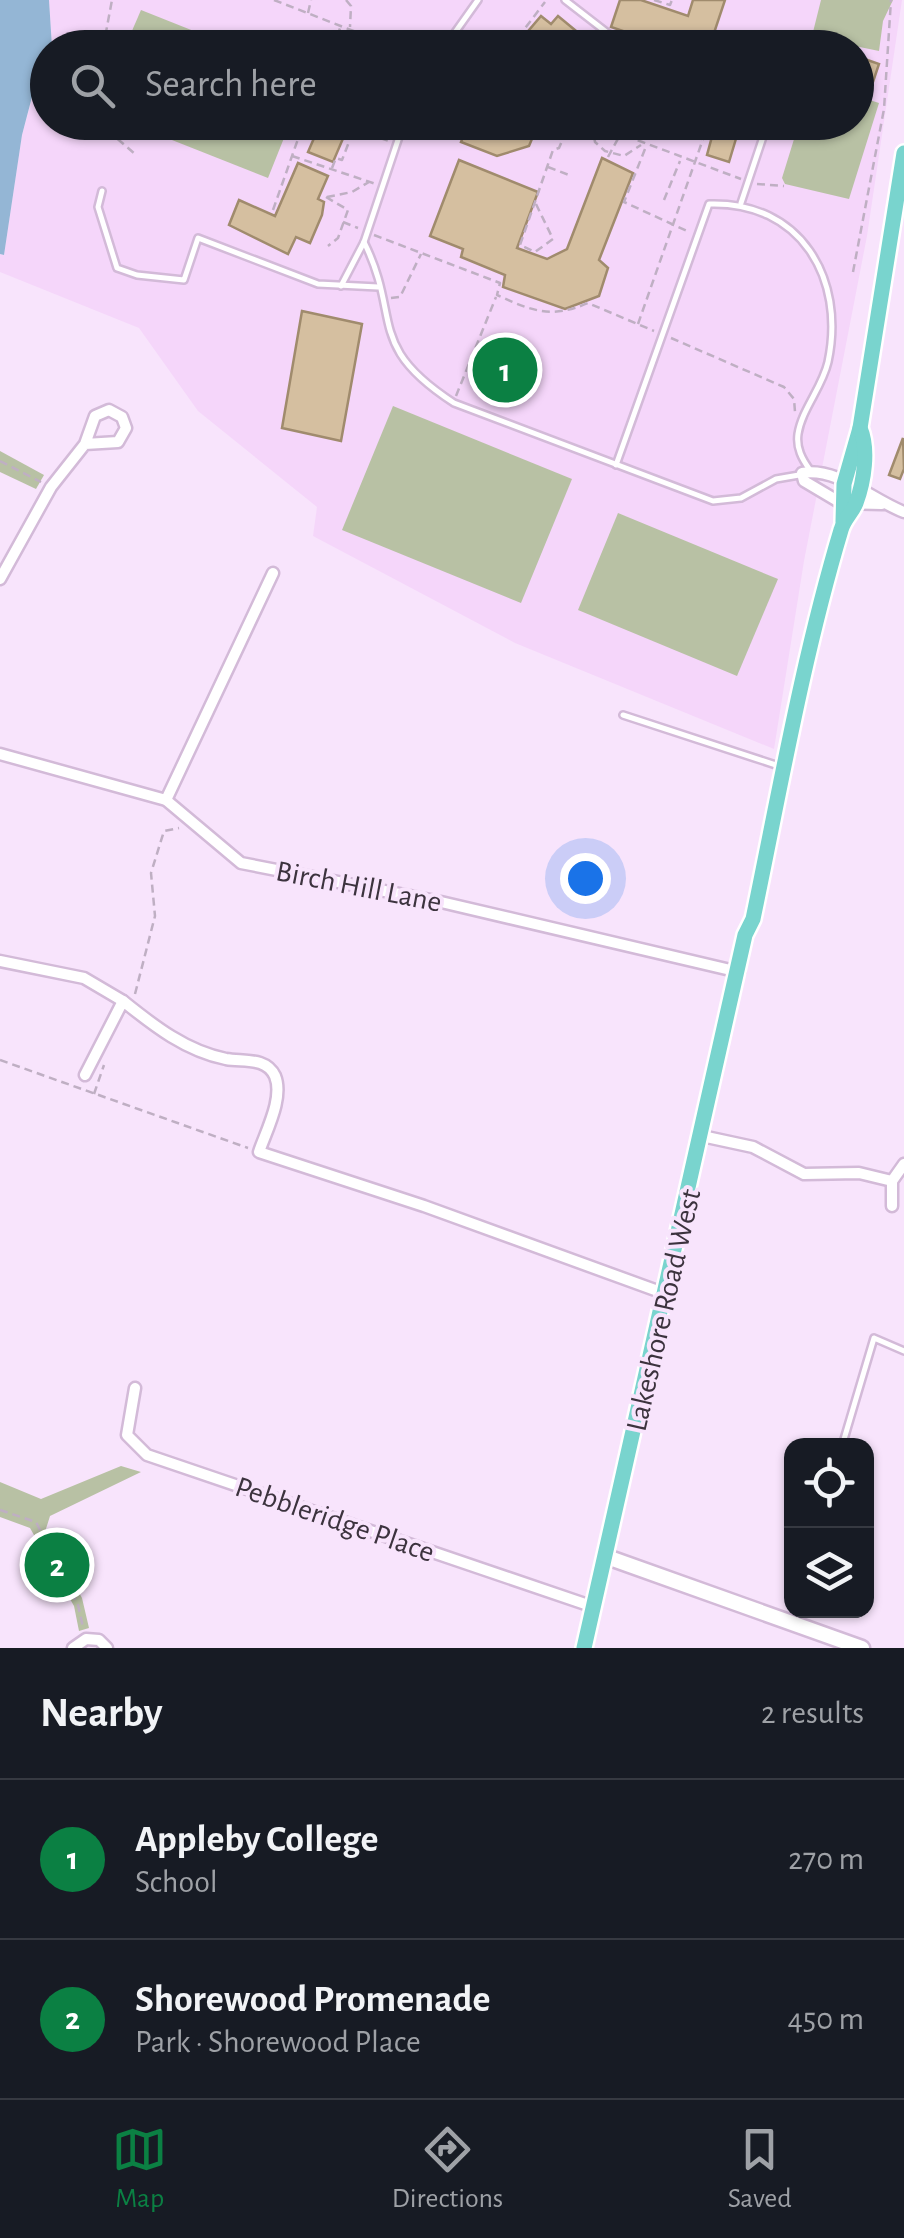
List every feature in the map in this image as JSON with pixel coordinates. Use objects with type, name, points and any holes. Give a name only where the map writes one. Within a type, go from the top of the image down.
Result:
[{"type":"main road","name":"Lakeshore Road West","points":[[584,1648],[667,1294],[744,935],[753,918],[821,595],[848,504],[904,152]]},
{"type":"street","points":[[0,580],[51,487],[86,444]]},
{"type":"street","points":[[882,504],[848,504],[804,480],[806,472],[852,485],[882,504],[904,512]]},
{"type":"street","points":[[166,800],[274,574]]},
{"type":"street","name":"Birch Hill Lane","points":[[0,754],[166,800],[241,863],[441,902],[739,972]]},
{"type":"street","points":[[0,961],[84,978],[186,1046],[228,1059],[264,1063],[272,1071],[278,1091],[259,1152],[424,1206],[667,1294]]},
{"type":"street","points":[[86,1075],[127,1004]]},
{"type":"street","points":[[702,1136],[762,1150],[804,1174],[859,1174],[892,1181]]},
{"type":"street","points":[[892,1206],[892,1181],[904,1164]]},
{"type":"street","name":"Pebbleridge Place","points":[[136,1388],[127,1435],[147,1455],[594,1607]]},
{"type":"street","points":[[607,1556],[784,1613]]},
{"type":"street","points":[[797,1618],[862,1648]]},
{"type":"street","points":[[73,1648],[86,1639],[107,1648]]},
{"type":"lane","points":[[457,30],[478,0]]},
{"type":"lane","points":[[565,0],[604,30]]},
{"type":"lane","points":[[340,288],[364,242],[396,140]]},
{"type":"lane","points":[[741,203],[762,140]]},
{"type":"lane","points":[[102,191],[98,206],[112,262],[125,272],[184,280],[198,238],[340,288],[356,284],[378,288]]},
{"type":"lane","points":[[364,242],[395,350],[423,384],[454,403],[699,498],[728,501],[806,472],[798,442],[828,362],[832,320],[826,285],[802,239],[780,222],[741,203],[709,204],[616,465]]},
{"type":"lane","points":[[623,715],[785,768]]},
{"type":"lane","points":[[844,1438],[874,1338],[904,1351]]},
{"type":"path","points":[[106,30],[112,0]]},
{"type":"path","points":[[274,0],[355,30]]},
{"type":"path","points":[[308,12],[311,0]]},
{"type":"path","points":[[346,0],[351,6],[350,28]]},
{"type":"path","points":[[654,0],[670,5],[672,0]]},
{"type":"path","points":[[853,272],[884,109],[891,0]]},
{"type":"path","points":[[524,30],[545,2]]},
{"type":"path","points":[[339,30],[341,25]]},
{"type":"path","points":[[119,140],[135,154]]},
{"type":"path","points":[[272,210],[298,140]]},
{"type":"path","points":[[332,168],[336,158],[342,160],[350,140]]},
{"type":"path","points":[[386,140],[395,143]]},
{"type":"path","points":[[536,204],[553,239],[535,252],[520,245],[548,167],[561,140]]},
{"type":"path","points":[[595,140],[609,155],[624,156],[644,145]]},
{"type":"path","points":[[609,155],[615,140]]},
{"type":"path","points":[[632,140],[742,180]]},
{"type":"path","points":[[638,324],[703,140]]},
{"type":"path","points":[[644,145],[624,202],[698,236]]},
{"type":"path","points":[[292,156],[382,187]]},
{"type":"path","points":[[664,200],[681,160]]},
{"type":"path","points":[[548,167],[569,175]]},
{"type":"path","points":[[328,246],[338,238],[348,210],[326,198],[352,192],[369,182]]},
{"type":"path","points":[[757,184],[784,186]]},
{"type":"path","points":[[343,222],[500,283],[456,396]]},
{"type":"path","points":[[386,299],[400,297],[421,252]]},
{"type":"path","points":[[496,295],[540,315],[564,314],[588,303],[784,387],[794,399],[794,419]]},
{"type":"path","points":[[0,462],[51,487]]},
{"type":"path","points":[[127,1004],[155,916],[152,873],[164,832],[195,824]]},
{"type":"path","points":[[94,1094],[108,1056]]},
{"type":"path","points":[[0,1060],[259,1152]]},
{"type":"path","points":[[0,1510],[36,1522],[78,1605],[86,1639]]},
{"type":"shaded area","points":[[49,0],[902,0],[867,236],[804,561],[774,749],[515,643],[313,536],[317,507],[198,411],[139,328],[0,272],[0,254],[4,255],[30,106],[30,140],[874,140],[874,30],[51,30]]},
{"type":"green space","points":[[821,0],[893,0],[883,21],[879,51],[874,50],[874,30],[814,30]]},
{"type":"green space","points":[[141,10],[191,30],[132,30]]},
{"type":"green space","points":[[172,140],[283,140],[268,178]]},
{"type":"green space","points":[[794,140],[867,140],[849,199],[785,184],[782,178]]},
{"type":"green space","points":[[393,406],[572,479],[521,603],[342,530]]},
{"type":"green space","points":[[0,451],[44,475],[36,489],[0,472]]},
{"type":"green space","points":[[618,513],[778,579],[737,676],[578,610]]},
{"type":"green space","points":[[121,1466],[141,1472],[50,1516],[45,1532],[82,1598],[89,1628],[79,1631],[74,1606],[30,1528],[0,1517],[0,1482],[41,1499]]},
{"type":"water","points":[[0,0],[49,0],[51,30],[30,30],[30,104],[4,255],[0,254]]},
{"type":"building","points":[[620,0],[641,0],[688,16],[693,0],[725,0],[715,30],[611,27]]},
{"type":"building","points":[[541,16],[551,24],[558,16],[575,30],[529,30]]},
{"type":"building","points":[[313,140],[342,140],[333,162],[308,152]]},
{"type":"building","points":[[532,140],[529,146],[497,156],[461,142]]},
{"type":"building","points":[[711,140],[736,140],[729,162],[707,155]]},
{"type":"building","points":[[602,158],[633,173],[599,260],[608,268],[599,296],[565,309],[503,287],[505,275],[461,257],[463,249],[430,236],[459,160],[538,192],[517,248],[547,259],[567,249]]},
{"type":"building","points":[[298,163],[328,176],[318,199],[324,202],[322,215],[310,243],[296,237],[288,254],[229,225],[239,200],[275,216]]},
{"type":"building","points":[[302,311],[362,324],[341,441],[282,428]]},
{"type":"building","points":[[903,438],[904,469],[900,479],[889,475]]},
{"type":"place","name":"Appleby College","points":[[505,370]]},
{"type":"place","name":"Shorewood Promenade","points":[[57,1565]]}]
